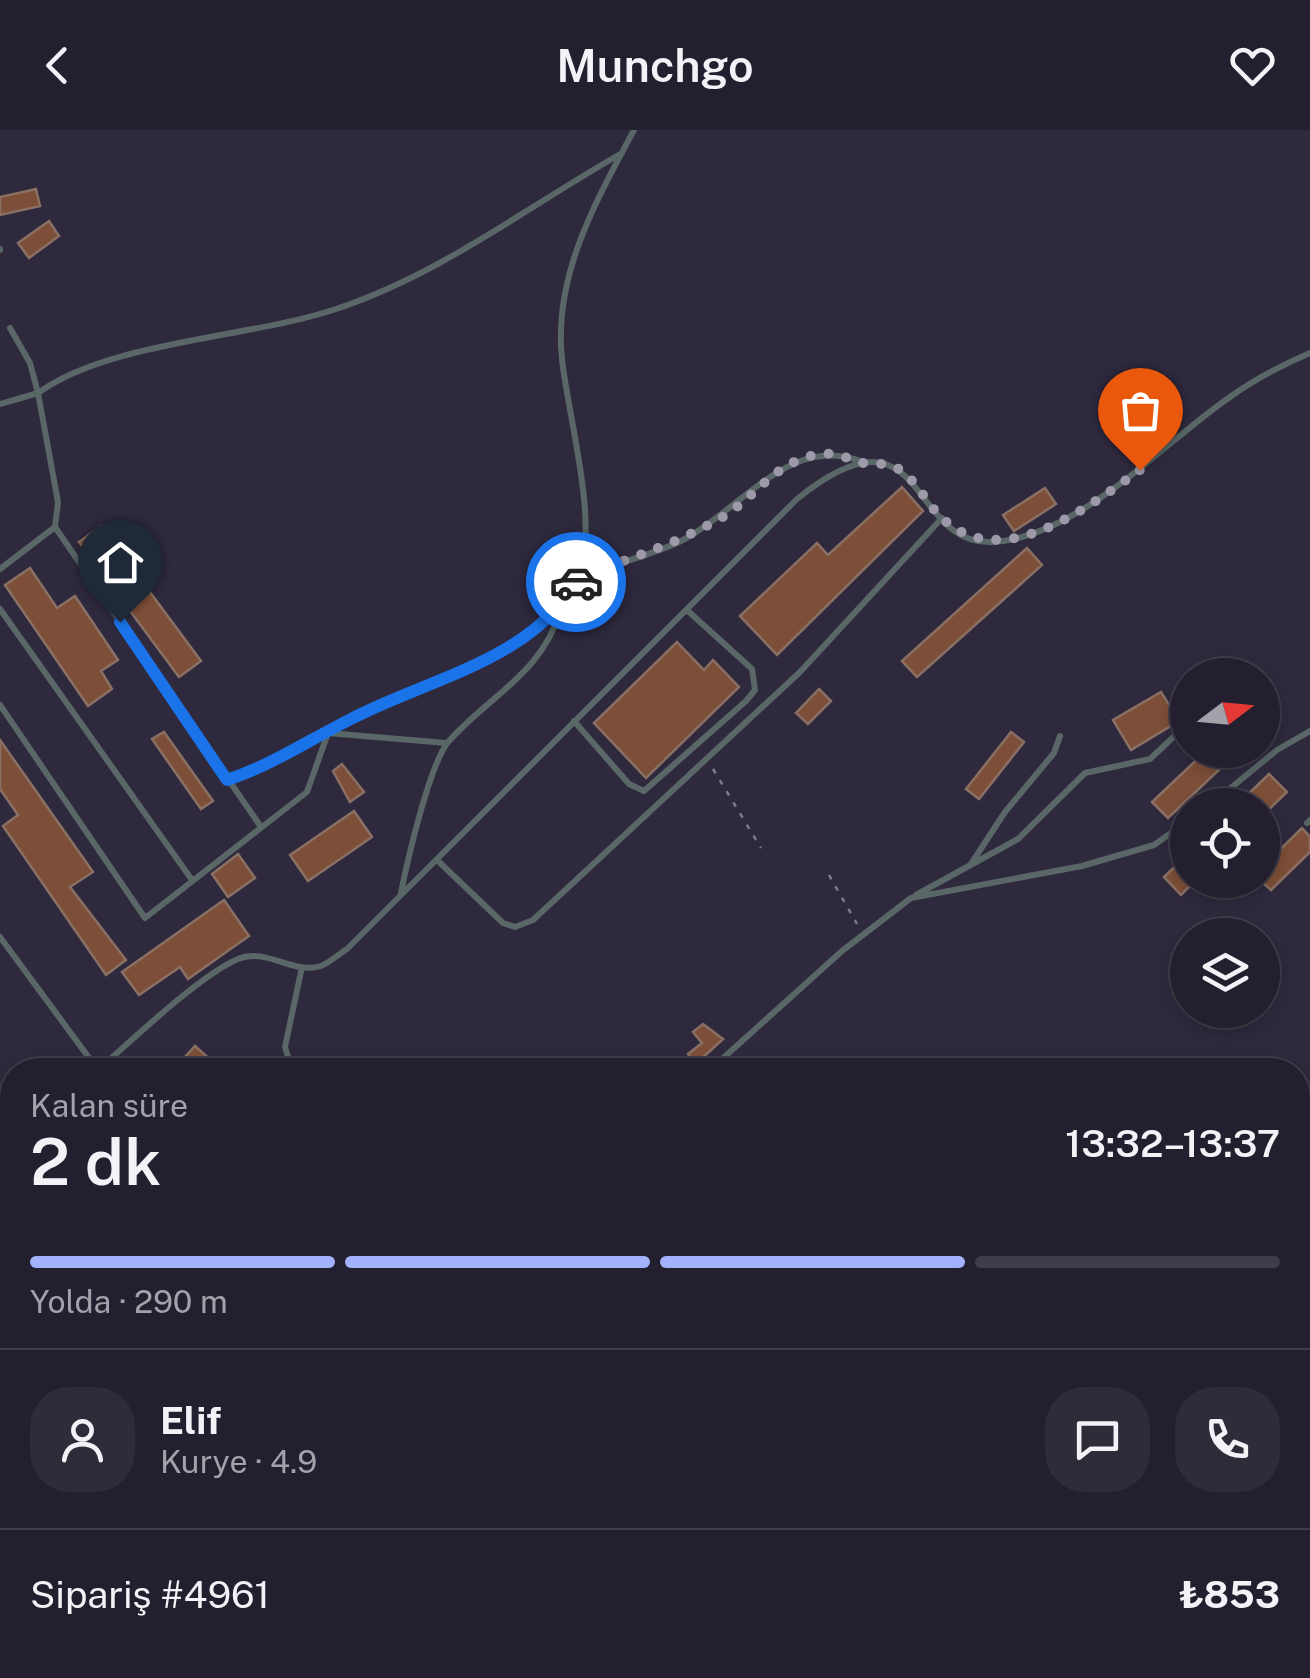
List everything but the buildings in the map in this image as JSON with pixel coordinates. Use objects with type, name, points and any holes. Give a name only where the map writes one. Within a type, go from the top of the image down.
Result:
[{"type":"lane","points":[[400,895],[410,851],[446,744],[520,678],[552,638],[561,608],[580,576],[584,530],[580,461],[562,356],[563,300],[572,256],[634,130]]},
{"type":"lane","points":[[0,404],[38,393],[114,360],[317,314],[389,289],[488,238],[622,152]]},
{"type":"lane","points":[[10,328],[30,363],[38,393],[58,502],[55,527],[262,827]]},
{"type":"lane","points":[[112,1058],[238,959],[259,955],[302,968],[321,966],[346,948],[808,490],[844,466],[888,464],[903,471],[942,518],[963,534],[988,542],[1020,538],[1091,504],[1165,452],[1228,398],[1310,353]]},
{"type":"lane","points":[[580,576],[679,542],[726,514],[778,469],[817,454],[846,455],[866,464]]},
{"type":"lane","points":[[437,860],[502,923],[514,926],[533,920],[800,672],[942,518]]},
{"type":"lane","points":[[0,569],[55,527]]},
{"type":"lane","points":[[227,780],[260,769],[328,733],[460,674],[561,608]]},
{"type":"lane","points":[[0,610],[192,880]]},
{"type":"lane","points":[[574,721],[629,784],[644,791],[746,701],[755,690],[752,669],[688,611]]},
{"type":"lane","points":[[0,705],[145,918],[308,792],[328,733]]},
{"type":"lane","points":[[1231,788],[1277,750],[1310,732]]},
{"type":"lane","points":[[328,733],[446,744]]},
{"type":"lane","points":[[970,865],[1005,812],[1054,753],[1060,736]]},
{"type":"lane","points":[[724,1058],[863,934],[911,898],[1018,839],[1063,800],[1085,772],[1150,759],[1170,740]]},
{"type":"lane","points":[[911,898],[1082,866],[1154,845],[1170,834]]},
{"type":"lane","points":[[0,937],[89,1058]]},
{"type":"lane","points":[[288,1058],[285,1046],[302,968]]},
{"type":"path","points":[[707,759],[761,848]]},
{"type":"path","points":[[828,875],[863,934]]},
{"type":"way so far","points":[[576,582],[580,576],[679,542],[726,514],[778,469],[817,454],[846,455],[866,464],[888,464],[903,471],[942,518],[963,534],[988,542],[1020,538],[1091,504],[1140,470]]},
{"type":"route","points":[[120,622],[227,780],[283,758],[351,718],[460,674],[561,608],[576,582]]}]
